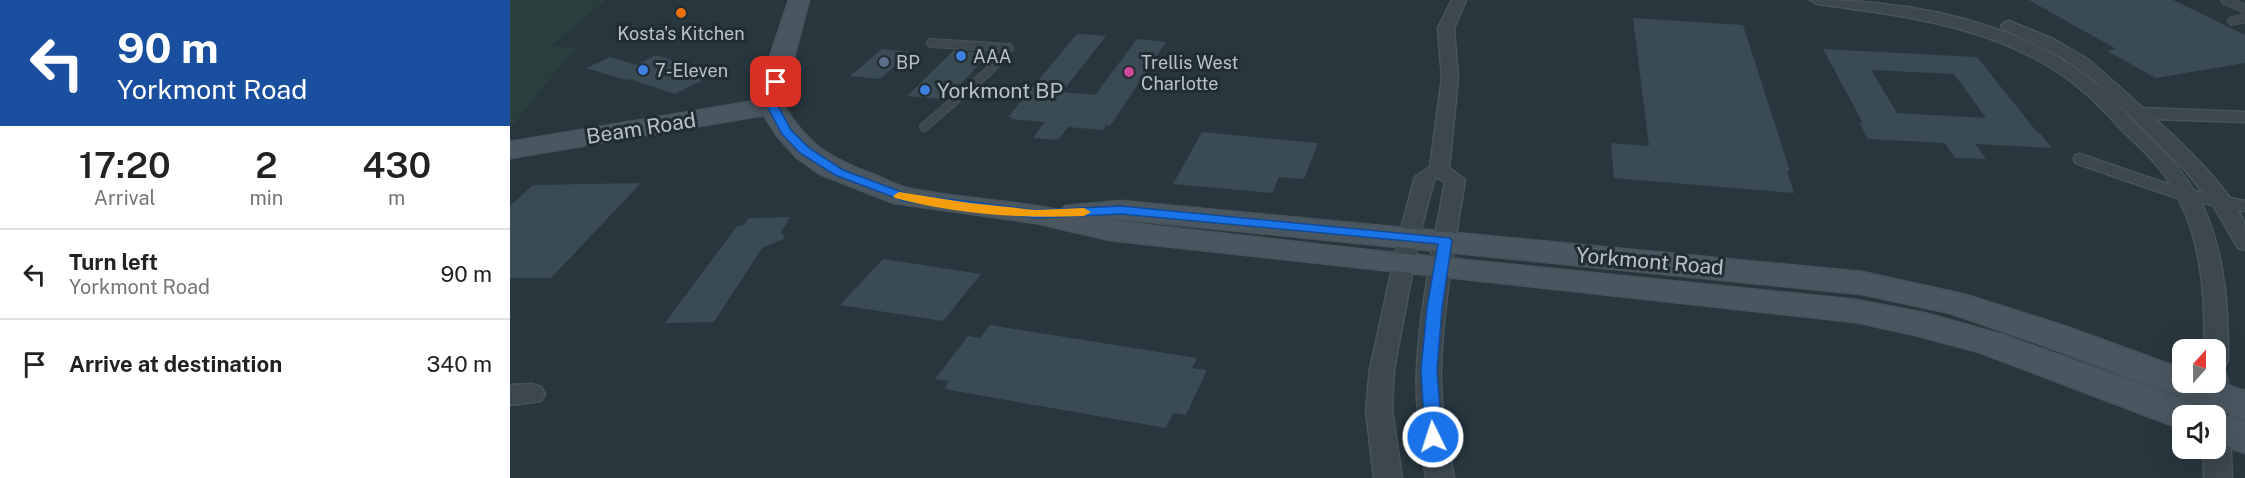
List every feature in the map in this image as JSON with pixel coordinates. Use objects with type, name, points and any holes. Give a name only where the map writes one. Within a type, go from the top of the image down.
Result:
[{"type":"street","points":[[772,106],[782,57],[799,0]]},
{"type":"street","points":[[1439,170],[1450,78],[1446,28],[1459,0]]},
{"type":"street","points":[[1819,0],[1920,13],[1989,33],[2056,64],[2089,87],[2174,174],[2187,195],[2207,247],[2215,278],[2216,339]]},
{"type":"street","points":[[1888,0],[1956,10],[2003,24],[2046,42],[2085,65],[2189,164],[2222,202],[2245,243]]},
{"type":"street","name":"Beam Road","points":[[510,150],[772,106]]},
{"type":"street","name":"Yorkmont Road","points":[[772,106],[786,131],[805,151],[839,173],[904,197],[1036,214],[1110,231],[1443,254],[1856,311],[1924,325],[2192,405]]},
{"type":"street","points":[[2114,112],[2245,117]]},
{"type":"street","points":[[1388,478],[1379,410],[1382,369],[1406,251],[1425,177],[1439,170]]},
{"type":"street","points":[[1439,170],[1455,180],[1443,254],[1429,370],[1433,437],[1440,478]]},
{"type":"street","points":[[2218,478],[2219,459]]},
{"type":"lane","points":[[2225,0],[2245,9]]},
{"type":"lane","points":[[2232,21],[2245,18]]},
{"type":"lane","points":[[924,127],[989,71],[1009,48],[931,43]]},
{"type":"lane","points":[[2079,159],[2187,195],[2245,206]]},
{"type":"green space","points":[[510,0],[606,0],[550,47],[576,47],[510,128]]},
{"type":"building","points":[[2029,0],[2173,0],[2245,35],[2245,63],[2156,78],[2107,51],[2116,49]]},
{"type":"building","points":[[1633,18],[1743,25],[1790,171],[1787,171],[1794,193],[1614,178],[1611,143],[1649,146]]},
{"type":"building","name":"Trellis West Charlotte","points":[[1076,35],[1106,36],[1062,92],[1095,95],[1137,39],[1166,42],[1110,126],[1106,125],[1103,130],[1068,127],[1058,140],[1033,138],[1045,122],[1008,117]]},
{"type":"building","points":[[882,49],[911,52],[880,79],[850,76]]},
{"type":"building","points":[[1823,49],[1977,57],[2052,148],[1975,144],[1986,159],[1955,158],[1945,143],[1868,139],[1859,122],[1863,123]],"holes":[[[1871,70],[1954,74],[1986,118],[1897,113]]]},
{"type":"building","points":[[953,51],[990,53],[958,87],[953,87],[941,99],[907,96]]},
{"type":"building","points":[[656,55],[677,62],[669,66],[707,78],[675,94],[586,68],[610,57],[636,65]]},
{"type":"building","points":[[1202,132],[1318,143],[1304,179],[1279,177],[1272,193],[1173,184]]},
{"type":"building","points":[[641,183],[551,278],[510,278],[510,206],[533,185]]},
{"type":"building","points":[[790,217],[781,232],[785,238],[762,248],[714,322],[665,323],[737,226],[744,225],[749,218]]},
{"type":"building","points":[[883,259],[981,274],[943,321],[840,305]]},
{"type":"building","points":[[990,325],[1197,358],[1192,368],[1207,370],[1186,415],[1173,413],[1166,428],[944,389],[949,381],[935,379],[968,336],[980,338]]},
{"type":"slow traffic","points":[[899,196],[1036,214],[1084,212]]},
{"type":"place","name":"Kosta's Kitchen","points":[[681,13]]},
{"type":"place","name":"AAA","points":[[961,56]]},
{"type":"place","name":"BP","points":[[884,62]]},
{"type":"place","name":"7-Eleven","points":[[643,70]]},
{"type":"place","name":"Trellis West Charlotte","points":[[1129,72]]},
{"type":"place","name":"Yorkmont BP","points":[[925,90]]},
{"type":"route","points":[[776,82],[772,106],[786,131],[805,151],[839,173],[904,197],[1036,214],[1121,210],[1445,241],[1429,370],[1433,437]]}]
